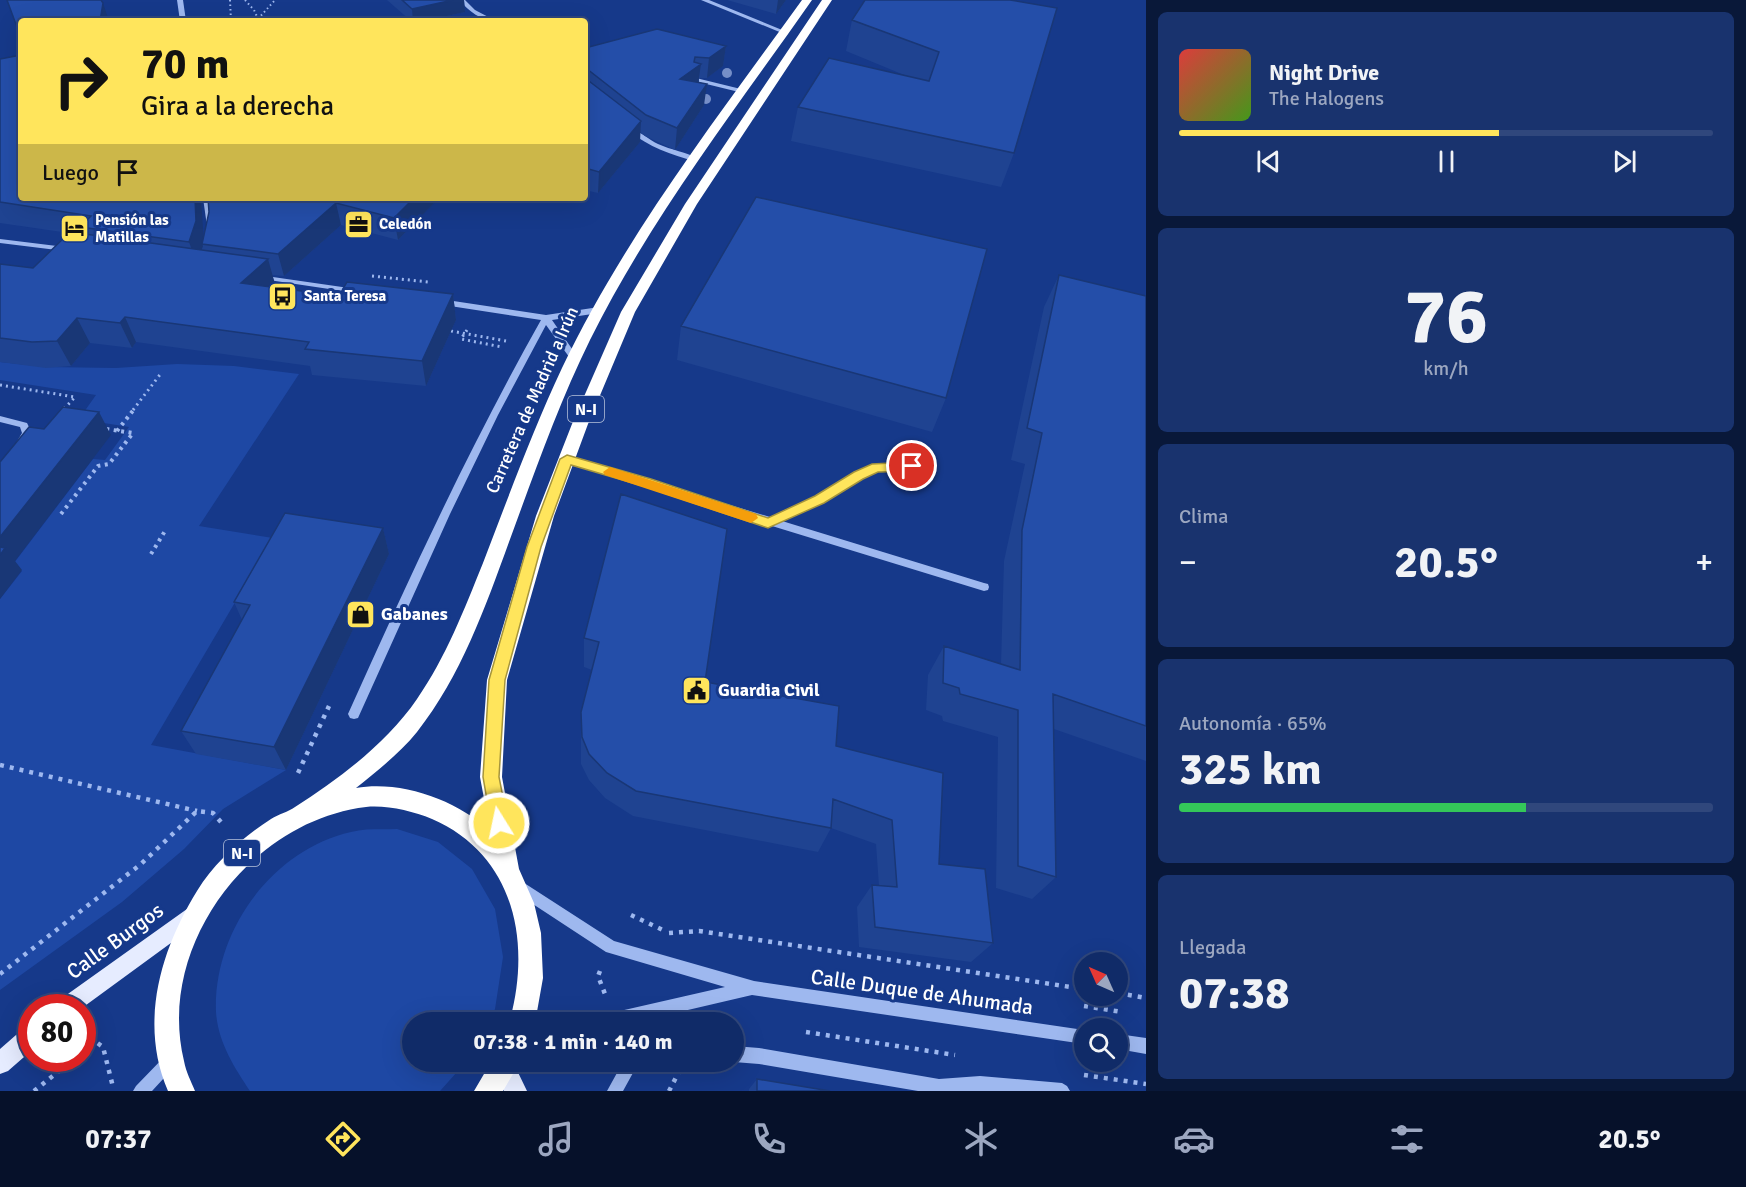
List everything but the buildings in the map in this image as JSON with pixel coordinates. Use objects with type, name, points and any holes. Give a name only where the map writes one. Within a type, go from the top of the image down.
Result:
[{"type":"highway","name":"Carretera de Madrid a Irún","points":[[307,811],[360,772],[408,727],[446,671],[474,608],[528,469],[575,359],[599,310],[635,250],[695,159],[807,0]]},
{"type":"highway","name":"N-I","points":[[526,1012],[529,1002],[532,960],[528,921],[512,877],[491,777],[497,680],[534,547],[607,357],[628,312],[691,204],[827,0]]},
{"type":"highway","name":"N-I","points":[[177,1081],[167,1040],[168,997],[177,954],[194,914],[225,870],[244,851],[278,827],[307,811],[336,802],[364,797],[393,798],[420,803],[446,813],[469,827],[490,846],[512,877]]},
{"type":"highway","points":[[487,1091],[500,1072]]},
{"type":"main road","name":"Calle Burgos","points":[[84,994],[194,914]]},
{"type":"main road","points":[[0,1063],[18,1048]]},
{"type":"main road","points":[[508,1072],[516,1091]]},
{"type":"street","points":[[180,0],[183,18]]},
{"type":"street","points":[[462,0],[473,11],[487,18]]},
{"type":"street","points":[[704,0],[784,32]]},
{"type":"street","points":[[696,80],[743,91]]},
{"type":"street","points":[[626,126],[651,144],[670,153],[695,159]]},
{"type":"street","points":[[207,201],[212,237]]},
{"type":"street","points":[[0,241],[70,250]]},
{"type":"street","points":[[251,276],[364,292]]},
{"type":"street","points":[[433,301],[546,318],[599,310]]},
{"type":"street","points":[[546,318],[575,359]]},
{"type":"street","name":"Carretera de Madrid a Irún","points":[[354,714],[435,533],[502,396],[546,318]]},
{"type":"street","points":[[0,419],[24,425],[27,433],[15,451]]},
{"type":"street","points":[[567,459],[984,588]]},
{"type":"street","points":[[768,523],[819,500],[859,475],[877,468],[912,466]]},
{"type":"street","name":"Calle Duque de Ahumada","points":[[512,877],[611,946],[754,988],[1074,1036]]},
{"type":"street","name":"Calle Duque de Ahumada","points":[[643,1012],[754,988]]},
{"type":"street","points":[[667,1012],[672,1005]]},
{"type":"street","points":[[1128,1043],[1146,1046]]},
{"type":"street","points":[[744,1055],[939,1087],[981,1084],[1062,1091]]},
{"type":"street","points":[[615,1091],[627,1072]]},
{"type":"street","points":[[141,1091],[177,1081]]},
{"type":"path","points":[[230,0],[231,18]]},
{"type":"path","points":[[245,0],[258,18]]},
{"type":"path","points":[[261,18],[275,0]]},
{"type":"path","points":[[469,327],[461,339],[510,348]]},
{"type":"path","points":[[451,331],[530,345]]},
{"type":"path","points":[[117,431],[162,372]]},
{"type":"path","points":[[0,385],[75,397],[63,411],[66,414]]},
{"type":"path","points":[[62,514],[98,466],[109,464],[133,433],[94,427]]},
{"type":"path","points":[[151,554],[165,531]]},
{"type":"path","points":[[0,765],[213,813],[221,822]]},
{"type":"path","points":[[0,974],[115,885],[197,811]]},
{"type":"path","points":[[668,933],[699,931],[1074,987]]},
{"type":"path","points":[[611,946],[598,976],[611,1012]]},
{"type":"path","points":[[1128,995],[1146,998]]},
{"type":"path","points":[[796,1031],[959,1056]]},
{"type":"path","points":[[96,1042],[103,1047],[114,1091]]},
{"type":"path","points":[[34,1091],[58,1072]]},
{"type":"path","points":[[669,1091],[679,1072]]},
{"type":"path","points":[[1076,1073],[1146,1084]]},
{"type":"shaded area","points":[[0,362],[45,367],[116,368],[177,364],[234,366],[299,374],[199,526],[273,538],[151,745],[286,770],[223,809],[184,849],[122,902],[0,990],[0,599],[22,571],[11,567],[93,459],[105,460],[129,427],[79,419],[96,395],[0,380]]},
{"type":"shaded area","points":[[397,829],[438,842],[472,869],[495,909],[503,957],[495,1009],[494,1012],[402,1012],[402,1072],[457,1072],[440,1091],[250,1091],[223,1044],[216,1012],[218,982],[225,952],[237,924],[253,898],[296,856],[322,842],[351,832]]},
{"type":"slow traffic","points":[[610,472],[751,518]]},
{"type":"place","name":"Celedón","points":[[358,224]]},
{"type":"place","name":"Pensión las Matillas","points":[[74,229]]},
{"type":"place","name":"Santa Teresa","points":[[283,296]]},
{"type":"place","name":"Gabanes","points":[[360,614]]},
{"type":"place","name":"Guardia Civil","points":[[697,690]]},
{"type":"route","points":[[499,823],[491,777],[497,680],[534,547],[567,459],[646,482],[768,523],[819,500],[859,475],[877,468],[912,466]]}]
